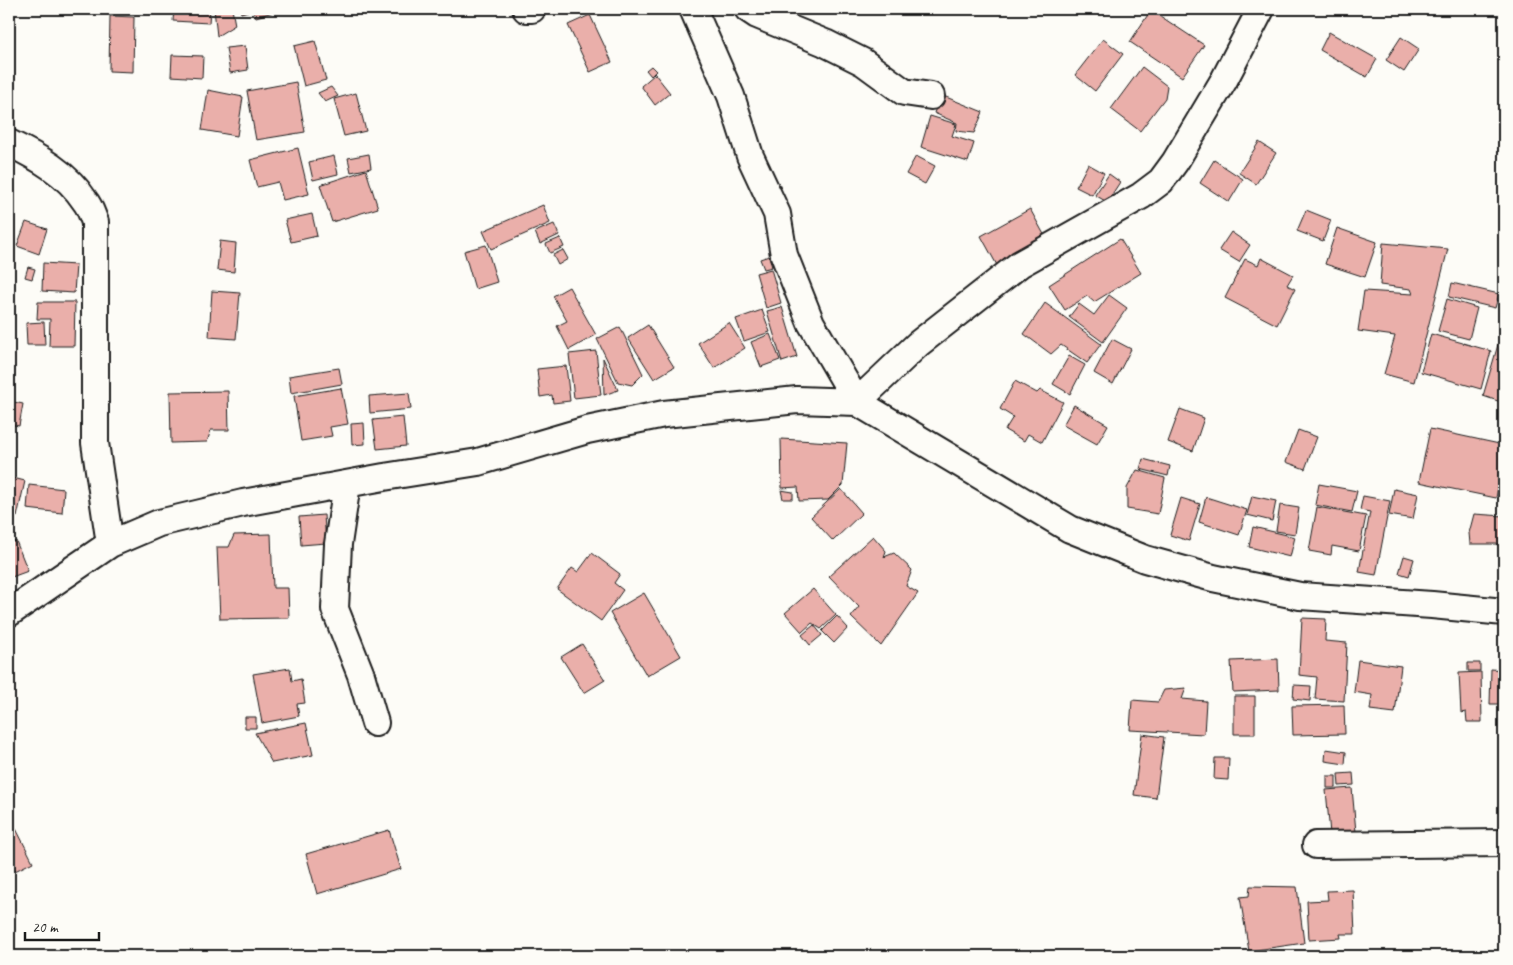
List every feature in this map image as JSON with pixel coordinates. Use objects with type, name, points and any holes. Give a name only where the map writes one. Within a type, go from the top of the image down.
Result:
[{"type":"street","points":[[526,9],[532,9]]},
{"type":"street","points":[[693,9],[731,96],[750,156],[777,214],[784,255],[811,323],[858,402],[1070,529],[1145,559],[1213,578],[1300,596],[1504,612]]},
{"type":"street","points":[[748,9],[756,15],[825,43],[863,62],[904,92],[931,96]]},
{"type":"street","points":[[9,613],[110,544],[159,523],[243,503],[478,462],[587,430],[664,414],[796,400],[858,402],[918,344],[1020,264],[1141,196],[1161,180],[1175,162],[1224,80],[1261,9]]},
{"type":"street","points":[[9,143],[41,159],[72,184],[86,202],[96,222],[95,442],[110,544]]},
{"type":"street","points":[[347,484],[338,544],[335,609],[361,675],[375,723]]},
{"type":"street","points":[[1316,845],[1504,843]]},
{"type":"building","points":[[9,9],[13,9],[9,40]]},
{"type":"building","points":[[174,9],[210,9],[209,23],[173,21]]},
{"type":"building","points":[[214,9],[232,9],[235,25],[217,36]]},
{"type":"building","points":[[240,9],[273,9],[273,12],[256,17],[252,10],[241,13]]},
{"type":"building","points":[[1151,10],[1204,45],[1182,77],[1130,42]]},
{"type":"building","points":[[590,15],[612,62],[590,72],[568,25]]},
{"type":"building","points":[[110,16],[134,17],[133,72],[109,71]]},
{"type":"building","points":[[1329,32],[1377,59],[1367,77],[1320,50]]},
{"type":"building","points":[[1401,37],[1419,49],[1404,72],[1386,60]]},
{"type":"building","points":[[1103,39],[1123,54],[1095,91],[1075,75]]},
{"type":"building","points":[[315,41],[326,80],[304,86],[294,46]]},
{"type":"building","points":[[245,46],[248,70],[230,73],[226,48]]},
{"type":"building","points":[[172,55],[203,56],[202,78],[171,76]]},
{"type":"building","points":[[651,66],[656,71],[651,76],[646,70]]},
{"type":"building","points":[[1142,67],[1167,86],[1165,98],[1140,131],[1111,109]]},
{"type":"building","points":[[655,74],[670,93],[655,105],[641,86]]},
{"type":"building","points":[[296,82],[305,132],[256,140],[247,91]]},
{"type":"building","points":[[331,87],[338,96],[325,102],[318,93]]},
{"type":"building","points":[[208,90],[243,97],[237,136],[202,130]]},
{"type":"building","points":[[356,93],[366,131],[344,136],[334,99]]},
{"type":"building","points":[[941,95],[983,112],[974,133],[956,131],[957,123],[934,113]]},
{"type":"building","points":[[930,116],[956,124],[952,136],[974,143],[968,162],[921,147]]},
{"type":"building","points":[[1259,142],[1276,153],[1256,184],[1239,173]]},
{"type":"building","points":[[298,148],[309,194],[283,200],[278,182],[257,187],[250,160]]},
{"type":"building","points":[[369,154],[371,168],[351,172],[348,158]]},
{"type":"building","points":[[334,156],[338,174],[313,180],[309,162]]},
{"type":"building","points":[[916,156],[935,166],[925,184],[906,174]]},
{"type":"building","points":[[1214,160],[1243,179],[1229,202],[1200,183]]},
{"type":"building","points":[[1088,164],[1104,173],[1092,195],[1076,187]]},
{"type":"building","points":[[366,170],[378,208],[332,222],[320,185]]},
{"type":"building","points":[[1109,174],[1120,182],[1107,202],[1095,195]]},
{"type":"building","points":[[543,205],[550,223],[491,249],[483,231]]},
{"type":"building","points":[[1030,209],[1047,240],[998,267],[981,236]]},
{"type":"building","points":[[1306,210],[1331,220],[1323,241],[1297,231]]},
{"type":"building","points":[[312,214],[317,236],[291,242],[285,220]]},
{"type":"building","points":[[26,222],[47,229],[39,254],[17,246]]},
{"type":"building","points":[[554,224],[559,235],[540,244],[535,232]]},
{"type":"building","points":[[1337,228],[1377,242],[1365,277],[1325,264]]},
{"type":"building","points":[[1231,232],[1250,245],[1239,262],[1219,250]]},
{"type":"building","points":[[560,238],[564,247],[550,253],[546,244]]},
{"type":"building","points":[[1120,239],[1141,273],[1094,302],[1087,296],[1065,310],[1049,285]]},
{"type":"building","points":[[220,241],[236,243],[234,272],[217,270]]},
{"type":"building","points":[[1383,243],[1448,249],[1414,382],[1384,374],[1395,336],[1358,331],[1364,291],[1413,294],[1411,289],[1380,285]]},
{"type":"building","points":[[486,245],[497,282],[475,289],[464,251]]},
{"type":"building","points":[[563,250],[568,259],[558,265],[553,255]]},
{"type":"building","points":[[769,256],[772,267],[764,269],[760,259]]},
{"type":"building","points":[[1261,258],[1293,275],[1287,285],[1295,289],[1277,325],[1225,298],[1245,259],[1258,265]]},
{"type":"building","points":[[43,263],[76,265],[74,293],[42,291]]},
{"type":"building","points":[[28,267],[35,269],[32,279],[25,277]]},
{"type":"building","points":[[771,269],[781,303],[766,308],[756,273]]},
{"type":"building","points":[[1452,283],[1499,294],[1495,308],[1449,297]]},
{"type":"building","points":[[569,287],[596,335],[569,350],[557,326],[567,321],[553,296]]},
{"type":"building","points":[[212,291],[240,293],[236,339],[209,337]]},
{"type":"building","points":[[1109,295],[1127,308],[1103,342],[1069,317],[1079,304],[1094,315]]},
{"type":"building","points":[[1447,299],[1477,308],[1469,339],[1438,331]]},
{"type":"building","points":[[38,302],[75,302],[74,346],[49,346],[50,319],[37,319]]},
{"type":"building","points":[[1045,303],[1101,344],[1087,363],[1061,345],[1051,354],[1024,334]]},
{"type":"building","points":[[782,307],[797,357],[782,362],[767,311]]},
{"type":"building","points":[[762,310],[770,332],[744,341],[736,319]]},
{"type":"building","points":[[44,322],[45,345],[27,345],[26,323]]},
{"type":"building","points":[[729,323],[745,348],[714,368],[698,343]]},
{"type":"building","points":[[648,325],[674,367],[654,379],[628,338]]},
{"type":"building","points":[[620,327],[643,374],[632,385],[618,382],[597,339]]},
{"type":"building","points":[[1502,331],[1504,332],[1504,403],[1483,396]]},
{"type":"building","points":[[770,334],[780,360],[761,367],[751,342]]},
{"type":"building","points":[[1431,334],[1491,351],[1481,389],[1421,372]]},
{"type":"building","points":[[1112,339],[1131,349],[1113,384],[1094,373]]},
{"type":"building","points":[[596,351],[601,395],[574,398],[569,354]]},
{"type":"building","points":[[1069,356],[1085,365],[1070,394],[1053,384]]},
{"type":"building","points":[[603,358],[618,390],[604,395]]},
{"type":"building","points":[[566,366],[570,401],[553,403],[552,395],[540,397],[537,369]]},
{"type":"building","points":[[339,368],[342,384],[291,393],[289,376]]},
{"type":"building","points":[[1015,381],[1037,393],[1040,390],[1063,402],[1042,442],[1028,434],[1024,441],[1005,430],[1013,417],[1000,409]]},
{"type":"building","points":[[341,388],[348,424],[330,427],[332,436],[301,441],[294,396]]},
{"type":"building","points":[[228,391],[229,430],[211,430],[207,442],[171,443],[170,392]]},
{"type":"building","points":[[409,393],[411,409],[370,413],[369,396]]},
{"type":"building","points":[[9,401],[23,404],[19,426],[9,424]]},
{"type":"building","points":[[1074,405],[1108,425],[1097,444],[1063,425]]},
{"type":"building","points":[[1180,409],[1204,418],[1193,451],[1168,442]]},
{"type":"building","points":[[403,417],[406,446],[377,449],[373,420]]},
{"type":"building","points":[[364,423],[365,444],[352,445],[351,424]]},
{"type":"building","points":[[1430,429],[1504,445],[1504,456],[1496,498],[1419,482]]},
{"type":"building","points":[[1298,430],[1317,437],[1305,469],[1286,462]]},
{"type":"building","points":[[781,439],[847,443],[843,485],[828,500],[799,501],[798,487],[782,488]]},
{"type":"building","points":[[1143,459],[1170,466],[1168,476],[1140,469]]},
{"type":"building","points":[[1137,470],[1165,478],[1158,514],[1127,509],[1127,488]]},
{"type":"building","points":[[9,477],[25,481],[17,517],[9,515]]},
{"type":"building","points":[[1319,484],[1357,491],[1352,512],[1315,505]]},
{"type":"building","points":[[29,485],[64,489],[62,513],[27,509]]},
{"type":"building","points":[[841,489],[862,513],[833,541],[811,517]]},
{"type":"building","points":[[1394,489],[1418,494],[1413,519],[1389,515]]},
{"type":"building","points":[[781,490],[793,492],[793,499],[783,499]]},
{"type":"building","points":[[1252,496],[1276,501],[1272,521],[1247,515]]},
{"type":"building","points":[[1363,496],[1390,501],[1376,575],[1359,572],[1370,512],[1360,510]]},
{"type":"building","points":[[1206,497],[1247,510],[1239,535],[1199,522]]},
{"type":"building","points":[[1181,498],[1200,504],[1189,541],[1170,535]]},
{"type":"building","points":[[1280,505],[1299,508],[1295,534],[1276,531]]},
{"type":"building","points":[[1317,507],[1366,516],[1359,551],[1332,546],[1331,555],[1309,551]]},
{"type":"building","points":[[1474,514],[1504,516],[1504,544],[1470,544],[1469,533]]},
{"type":"building","points":[[324,515],[326,543],[301,545],[299,517]]},
{"type":"building","points":[[1253,527],[1295,537],[1290,557],[1249,547]]},
{"type":"building","points":[[271,534],[273,588],[288,588],[289,618],[220,619],[217,547],[229,547],[234,535]]},
{"type":"building","points":[[873,536],[886,551],[884,557],[894,553],[912,570],[906,586],[918,593],[881,646],[851,617],[859,607],[829,576]]},
{"type":"building","points":[[16,541],[28,571],[9,578],[9,544]]},
{"type":"building","points":[[592,553],[620,574],[614,583],[623,590],[601,621],[557,589],[572,568],[578,572]]},
{"type":"building","points":[[1404,556],[1414,559],[1409,576],[1399,573]]},
{"type":"building","points":[[813,589],[836,615],[821,629],[812,623],[802,632],[785,613]]},
{"type":"building","points":[[644,593],[681,656],[647,676],[610,613]]},
{"type":"building","points":[[837,616],[848,628],[834,643],[822,631]]},
{"type":"building","points":[[1302,618],[1326,619],[1325,641],[1347,643],[1344,701],[1315,699],[1317,677],[1299,675]]},
{"type":"building","points":[[814,625],[822,635],[810,645],[802,635]]},
{"type":"building","points":[[582,644],[605,680],[584,693],[561,657]]},
{"type":"building","points":[[1278,659],[1279,690],[1233,692],[1231,661]]},
{"type":"building","points":[[1358,660],[1401,666],[1395,713],[1370,710],[1372,695],[1354,692]]},
{"type":"building","points":[[1468,663],[1480,663],[1480,671],[1468,671]]},
{"type":"building","points":[[290,668],[292,681],[301,679],[305,703],[297,704],[299,716],[262,723],[253,674]]},
{"type":"building","points":[[1491,669],[1504,670],[1504,704],[1490,704]]},
{"type":"building","points":[[1481,672],[1482,722],[1467,722],[1466,712],[1461,713],[1459,673]]},
{"type":"building","points":[[1294,685],[1311,686],[1310,701],[1293,699]]},
{"type":"building","points":[[1186,688],[1182,699],[1206,701],[1204,734],[1130,730],[1132,700],[1158,702],[1164,690]]},
{"type":"building","points":[[1234,696],[1255,696],[1255,734],[1234,734]]},
{"type":"building","points":[[1344,705],[1345,734],[1293,735],[1292,706]]},
{"type":"building","points":[[245,717],[256,717],[256,728],[245,728]]},
{"type":"building","points":[[306,723],[313,755],[272,763],[255,733]]},
{"type":"building","points":[[1142,734],[1164,737],[1156,798],[1134,795]]},
{"type":"building","points":[[1326,749],[1346,752],[1345,764],[1325,761]]},
{"type":"building","points":[[1215,758],[1229,758],[1228,780],[1214,779]]},
{"type":"building","points":[[1353,773],[1354,785],[1339,786],[1338,774]]},
{"type":"building","points":[[1327,776],[1336,776],[1336,788],[1327,788]]},
{"type":"building","points":[[1352,788],[1356,832],[1330,834],[1326,790]]},
{"type":"building","points":[[9,815],[33,862],[9,874]]},
{"type":"building","points":[[389,830],[401,869],[317,894],[306,854]]},
{"type":"building","points":[[1250,886],[1297,887],[1304,943],[1249,951],[1240,897],[1249,896]]},
{"type":"building","points":[[1353,890],[1355,934],[1340,934],[1341,938],[1309,940],[1307,901],[1328,900],[1327,891]]}]
